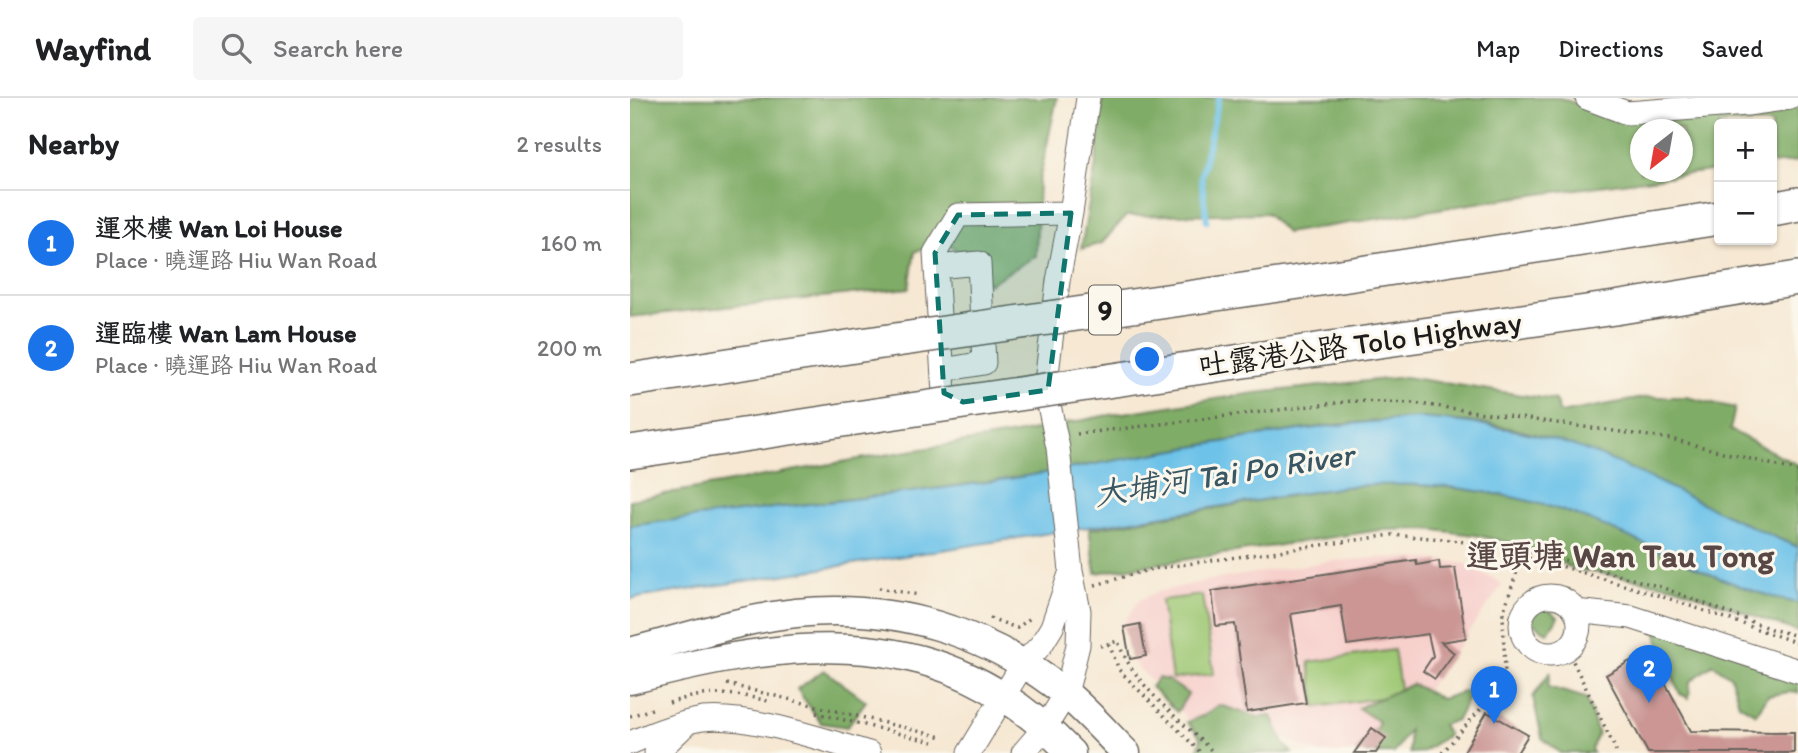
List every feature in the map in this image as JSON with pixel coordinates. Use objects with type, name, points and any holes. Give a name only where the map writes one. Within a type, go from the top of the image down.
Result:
[{"type":"highway","points":[[1777,208],[1798,204]]},
{"type":"highway","name":"9","points":[[630,380],[1714,219]]},
{"type":"highway","name":"吐露港公路 Tolo Highway","points":[[630,452],[1615,308],[1798,278]]},
{"type":"main road","points":[[630,652],[759,619],[794,614],[849,610],[904,616],[934,624],[1023,664],[1066,694],[1126,753]]},
{"type":"main road","points":[[630,680],[722,657],[800,648],[853,648],[910,656],[969,676],[1004,697],[1046,726],[1071,753]]},
{"type":"street","points":[[1023,753],[1046,726],[1066,694],[1079,645],[1079,611],[1071,571],[1064,441],[1049,405],[1046,374],[1058,281],[1088,98]]},
{"type":"street","points":[[1587,98],[1627,113],[1790,98]]},
{"type":"street","points":[[1049,405],[974,408],[944,393],[935,253],[958,215],[1071,213]]},
{"type":"street","points":[[936,267],[979,262],[984,363],[943,370]]},
{"type":"street","points":[[969,753],[1023,664],[1052,628],[1071,571]]},
{"type":"street","points":[[1546,596],[1563,600],[1575,611],[1578,632],[1567,649],[1549,654],[1539,652],[1524,640],[1511,617],[1546,596]]},
{"type":"street","points":[[1575,611],[1631,617],[1798,671]]},
{"type":"street","points":[[630,743],[705,719],[737,720],[803,734],[869,753]]},
{"type":"street","points":[[656,753],[688,723]]},
{"type":"path","points":[[1064,441],[1353,401],[1413,403],[1671,439],[1798,471]]},
{"type":"path","points":[[1090,586],[1152,569],[1392,535],[1444,539],[1539,553],[1661,587],[1771,629],[1798,636]]},
{"type":"path","points":[[1442,753],[1485,704],[1505,676],[1511,617],[1524,551]]},
{"type":"path","points":[[1522,557],[1551,563],[1670,599],[1798,643]]},
{"type":"path","points":[[1100,646],[1118,641],[1124,657],[1144,685],[1214,753]]},
{"type":"path","points":[[1109,643],[1119,670],[1201,753]]},
{"type":"path","points":[[1567,649],[1616,750],[1615,753]]},
{"type":"path","points":[[716,685],[727,684],[943,737]]},
{"type":"highlighted area","points":[[1071,213],[1048,390],[963,402],[944,393],[935,253],[958,215]]},
{"type":"shaded area","points":[[1394,557],[1466,564],[1503,584],[1382,753],[1319,753],[1242,721],[1213,745],[1131,660],[1122,626],[1138,601],[1157,592],[1211,580],[1331,561]]},
{"type":"green space","points":[[635,98],[1057,98],[1039,182],[1036,256],[989,284],[951,245],[915,251],[909,288],[630,317],[630,102]]},
{"type":"green space","points":[[1103,98],[1560,98],[1620,118],[1798,103],[1798,161],[1777,163],[1777,119],[1714,119],[1714,171],[1693,173],[1693,119],[1630,119],[1630,182],[1286,233],[1267,213],[1126,216],[1102,243],[1081,249],[1096,163]]},
{"type":"green space","points":[[1405,377],[1555,400],[1560,413],[1648,397],[1686,397],[1735,408],[1730,430],[1798,465],[1798,547],[1624,466],[1552,439],[1481,423],[1416,419],[1317,427],[1007,479],[630,526],[630,500],[1015,434],[1103,416],[1255,393]]},
{"type":"green space","points":[[1381,484],[1437,486],[1492,493],[1574,514],[1748,589],[1798,603],[1798,632],[1674,586],[1574,569],[1525,546],[1475,535],[1426,529],[1380,530],[1096,573],[1089,529],[1343,487]]},
{"type":"green space","points":[[1530,594],[1558,617],[1548,633],[1532,622],[1522,602]]},
{"type":"green space","points":[[1202,595],[1214,674],[1172,679],[1161,600]]},
{"type":"green space","points":[[1690,618],[1719,644],[1798,671],[1798,693],[1768,696],[1756,714],[1739,704],[1731,677],[1713,664],[1690,682],[1689,698],[1680,694],[1656,630]]},
{"type":"green space","points":[[1394,650],[1401,695],[1316,707],[1309,662]]},
{"type":"green space","points":[[824,670],[866,701],[847,727],[821,723],[797,689]]},
{"type":"green space","points":[[1550,672],[1548,687],[1586,698],[1598,734],[1591,749],[1593,753],[1560,753],[1542,738],[1533,697]]},
{"type":"green space","points":[[1158,678],[1168,680],[1188,694],[1177,712],[1151,687]]},
{"type":"green space","points":[[1412,684],[1441,699],[1473,689],[1457,720],[1442,725],[1448,735],[1422,752],[1409,753],[1409,730],[1394,753],[1366,753],[1379,722],[1358,708]]},
{"type":"green space","points":[[1219,705],[1258,717],[1272,716],[1284,744],[1292,753],[1197,753],[1201,738],[1187,722],[1205,715]]},
{"type":"water","name":"大埔河 Tai Po River","points":[[1421,418],[1512,430],[1577,447],[1798,547],[1798,603],[1748,589],[1599,524],[1537,503],[1473,490],[1408,485],[1343,487],[630,599],[630,526],[961,486],[1266,435]]},
{"type":"building","points":[[1416,560],[1417,565],[1439,561],[1440,569],[1455,568],[1466,638],[1441,642],[1454,653],[1435,679],[1423,671],[1433,656],[1428,634],[1347,645],[1341,606],[1291,614],[1306,703],[1247,712],[1235,624],[1216,626],[1212,591]]},
{"type":"building","points":[[1140,624],[1146,656],[1130,659],[1124,627]]},
{"type":"building","points":[[1648,651],[1691,731],[1794,732],[1794,753],[1648,753],[1606,675]]},
{"type":"building","points":[[1487,712],[1528,735],[1517,753],[1463,753]]},
{"type":"building","points":[[1372,728],[1386,738],[1376,753],[1354,753]]},
{"type":"waterway","points":[[1207,221],[1201,177],[1219,98]]},
{"type":"place","name":"運臨樓 Wan Lam House","points":[[1649,703]]},
{"type":"place","name":"運來樓 Wan Loi House","points":[[1494,724]]},
{"type":"district","name":"運頭塘 Wan Tau Tong","points":[[1620,555]]}]
